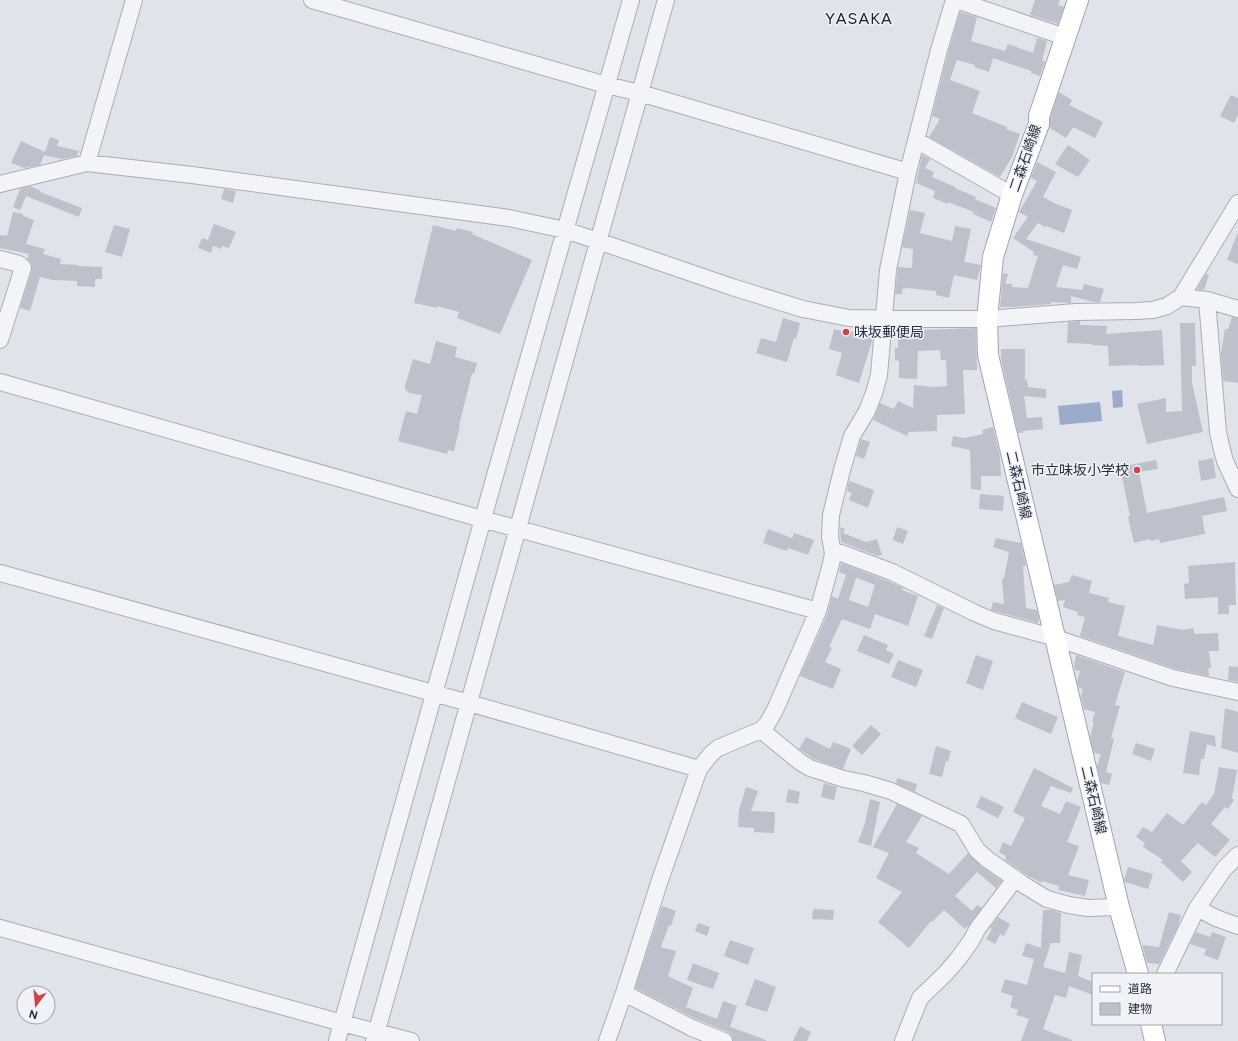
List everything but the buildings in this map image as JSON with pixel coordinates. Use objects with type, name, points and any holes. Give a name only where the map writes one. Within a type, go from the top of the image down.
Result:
[{"type":"main road","name":"二森石崎線","points":[[1078,0],[1039,116],[1039,124],[1012,195],[993,257],[987,319],[988,355],[1119,907],[1138,973]]},
{"type":"main road","points":[[1151,1025],[1155,1041]]},
{"type":"street","points":[[87,163],[134,0]]},
{"type":"street","points":[[312,0],[606,85],[640,93],[908,172]]},
{"type":"street","points":[[337,1041],[482,519],[631,0]]},
{"type":"street","points":[[376,1036],[666,0]]},
{"type":"street","points":[[607,1041],[660,880],[699,769],[718,748],[761,730],[767,724],[775,710],[818,611],[833,553],[830,537],[833,506],[852,436],[867,411],[878,381],[888,270],[908,172],[939,50],[955,0],[1065,37]]},
{"type":"street","points":[[916,140],[1012,195]]},
{"type":"street","points":[[0,184],[87,163],[192,175],[509,218],[564,230],[732,287],[803,309],[849,318],[884,319],[987,319],[1076,312],[1153,310],[1167,306],[1181,297],[1238,203]]},
{"type":"street","points":[[0,259],[19,264],[23,268],[4,317],[0,340]]},
{"type":"street","points":[[1181,297],[1207,300],[1238,309]]},
{"type":"street","points":[[1207,300],[1218,432],[1225,460],[1238,489]]},
{"type":"street","points":[[0,382],[482,519],[818,611]]},
{"type":"street","points":[[833,553],[841,553],[892,572],[994,621],[1056,638],[1173,678],[1238,692]]},
{"type":"street","points":[[0,573],[469,703],[699,769]]},
{"type":"street","points":[[761,730],[800,762],[810,768],[844,779],[891,791],[961,824],[977,850],[987,859],[1047,899],[1088,908],[1119,907]]},
{"type":"street","points":[[1165,973],[1197,908],[1224,869],[1238,855]]},
{"type":"street","points":[[903,1041],[920,998],[958,959],[1015,879]]},
{"type":"street","points":[[1197,908],[1216,918],[1238,926]]},
{"type":"street","points":[[0,928],[342,1023],[376,1036],[411,1041]]},
{"type":"street","points":[[624,993],[692,1028],[724,1041]]},
{"type":"water","points":[[1122,390],[1123,407],[1113,408],[1112,391]]},
{"type":"water","points":[[1100,402],[1102,421],[1060,425],[1058,406]]},
{"type":"place","name":"味坂郵便局","points":[[846,332]]},
{"type":"place","name":"市立味坂小学校","points":[[1137,470]]},
{"type":"district","name":"YASAKA","points":[[859,18]]}]
